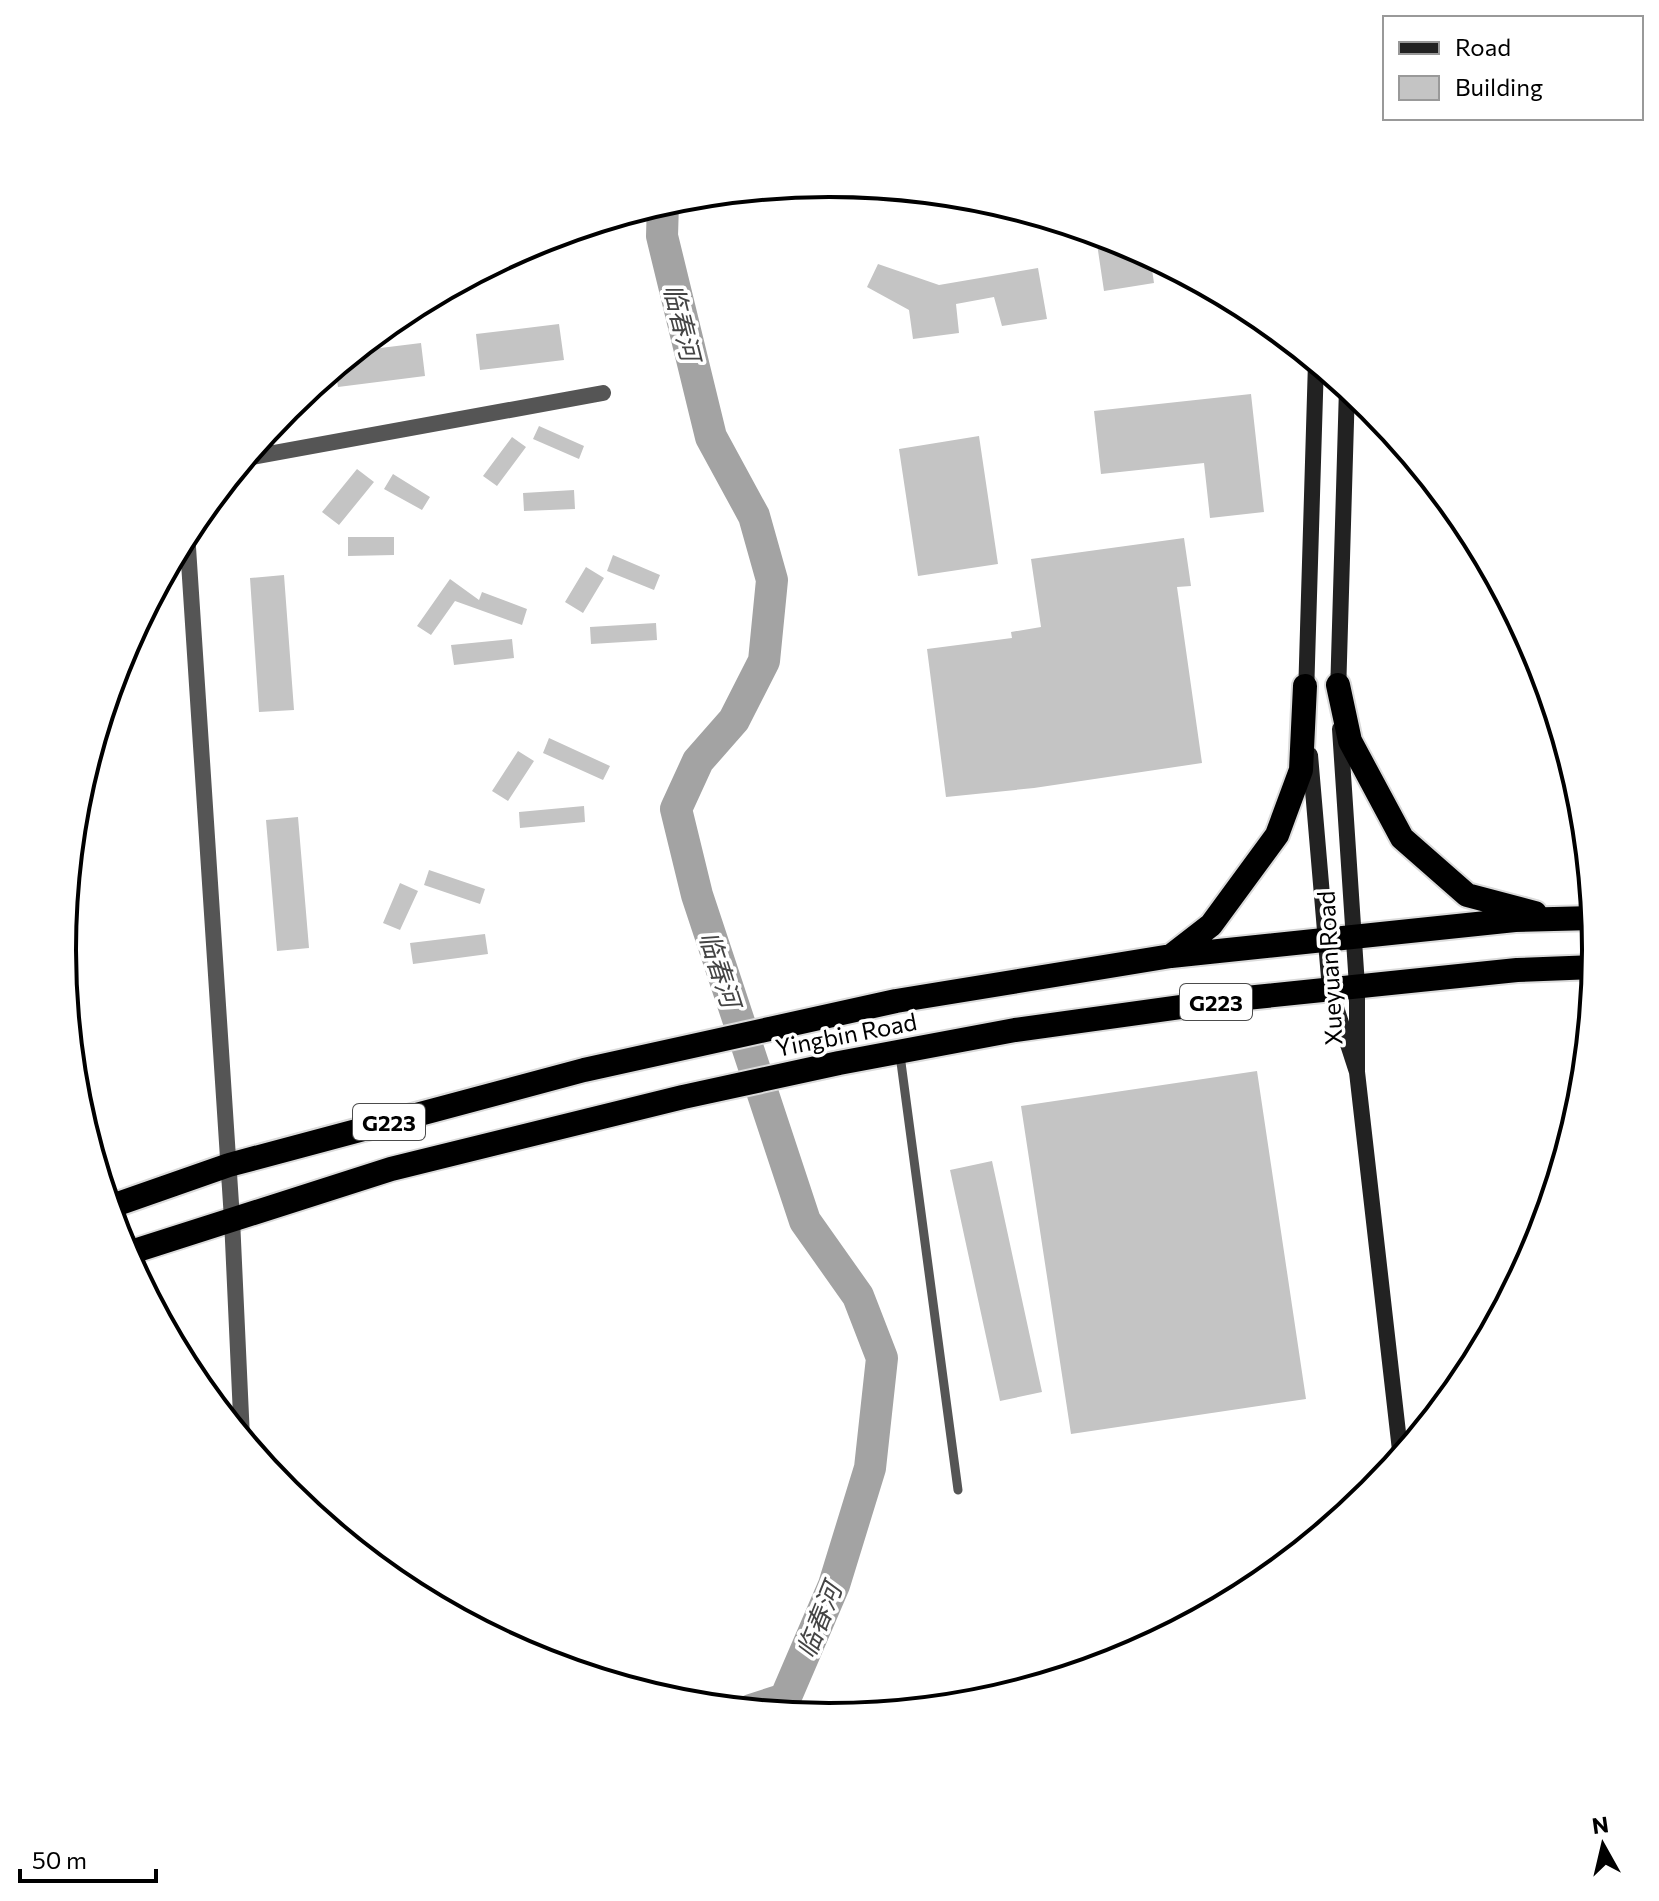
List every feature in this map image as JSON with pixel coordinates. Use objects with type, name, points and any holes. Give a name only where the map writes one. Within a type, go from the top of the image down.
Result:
[{"type":"highway","points":[[1338,685],[1350,741],[1402,838],[1467,895],[1561,919]]},
{"type":"highway","points":[[1171,956],[1211,925],[1277,835],[1301,770],[1305,686]]},
{"type":"highway","name":"Yingbin Road","points":[[229,1165],[584,1070],[896,1001],[1171,956],[1515,920],[1582,918]]},
{"type":"highway","name":"Yingbin Road","points":[[138,1250],[391,1169],[683,1097],[839,1063],[1015,1030],[1246,998],[1517,970],[1582,967]]},
{"type":"highway","name":"G223","points":[[120,1203],[229,1165]]},
{"type":"main road","name":"Xueyuan Road","points":[[1316,375],[1305,686],[1330,989],[1357,1072]]},
{"type":"main road","name":"Xueyuan Road","points":[[1347,403],[1338,685],[1357,986],[1357,1072]]},
{"type":"main road","points":[[1357,1072],[1399,1443]]},
{"type":"street","points":[[262,455],[603,393]]},
{"type":"street","points":[[189,555],[229,1165],[241,1420]]},
{"type":"lane","points":[[900,1052],[958,1490]]},
{"type":"building","points":[[1097,246],[1152,270],[1154,283],[1104,291]]},
{"type":"building","points":[[878,264],[939,285],[1038,268],[1047,319],[1002,326],[994,297],[956,304],[959,333],[913,339],[909,310],[867,287]]},
{"type":"building","points":[[559,324],[564,360],[480,370],[476,334]]},
{"type":"building","points":[[421,343],[425,376],[338,387],[337,381],[377,348]]},
{"type":"building","points":[[1251,394],[1264,512],[1210,518],[1204,463],[1101,474],[1094,411]]},
{"type":"building","points":[[539,426],[584,446],[579,459],[533,439]]},
{"type":"building","points":[[979,436],[998,564],[918,576],[899,449]]},
{"type":"building","points":[[512,437],[526,447],[497,486],[483,476]]},
{"type":"building","points":[[357,469],[374,482],[339,525],[322,512]]},
{"type":"building","points":[[393,474],[430,497],[422,510],[384,489]]},
{"type":"building","points":[[574,490],[575,509],[524,511],[523,493]]},
{"type":"building","points":[[348,537],[394,537],[394,555],[348,556]]},
{"type":"building","points":[[1184,538],[1191,586],[1177,587],[1202,763],[1034,788],[946,797],[927,649],[1012,638],[1011,632],[1041,627],[1031,559]]},
{"type":"building","points":[[613,555],[660,575],[654,590],[607,571]]},
{"type":"building","points":[[586,567],[604,578],[583,613],[565,602]]},
{"type":"building","points":[[284,575],[294,710],[259,712],[250,578]]},
{"type":"building","points":[[450,579],[479,600],[482,592],[527,609],[522,625],[455,601],[431,635],[417,626]]},
{"type":"building","points":[[656,623],[657,640],[591,644],[590,627]]},
{"type":"building","points":[[512,639],[514,658],[454,665],[451,645]]},
{"type":"building","points":[[549,738],[610,766],[603,780],[543,753]]},
{"type":"building","points":[[518,751],[534,761],[508,801],[492,791]]},
{"type":"building","points":[[584,806],[585,822],[520,828],[519,812]]},
{"type":"building","points":[[298,817],[309,948],[277,951],[266,820]]},
{"type":"building","points":[[429,870],[485,889],[480,904],[424,885]]},
{"type":"building","points":[[400,883],[418,891],[400,930],[383,923]]},
{"type":"building","points":[[485,934],[488,954],[413,964],[410,943]]},
{"type":"building","points":[[1257,1071],[1306,1399],[1071,1434],[1021,1106]]},
{"type":"building","points":[[992,1161],[1042,1392],[1000,1401],[950,1170]]},
{"type":"waterway","name":"临春河","points":[[663,216],[662,236],[711,437],[754,516],[772,580],[764,661],[734,720],[698,761],[676,809],[697,895],[805,1221],[858,1296],[882,1358],[870,1468],[834,1585],[785,1699],[777,1702]]}]
